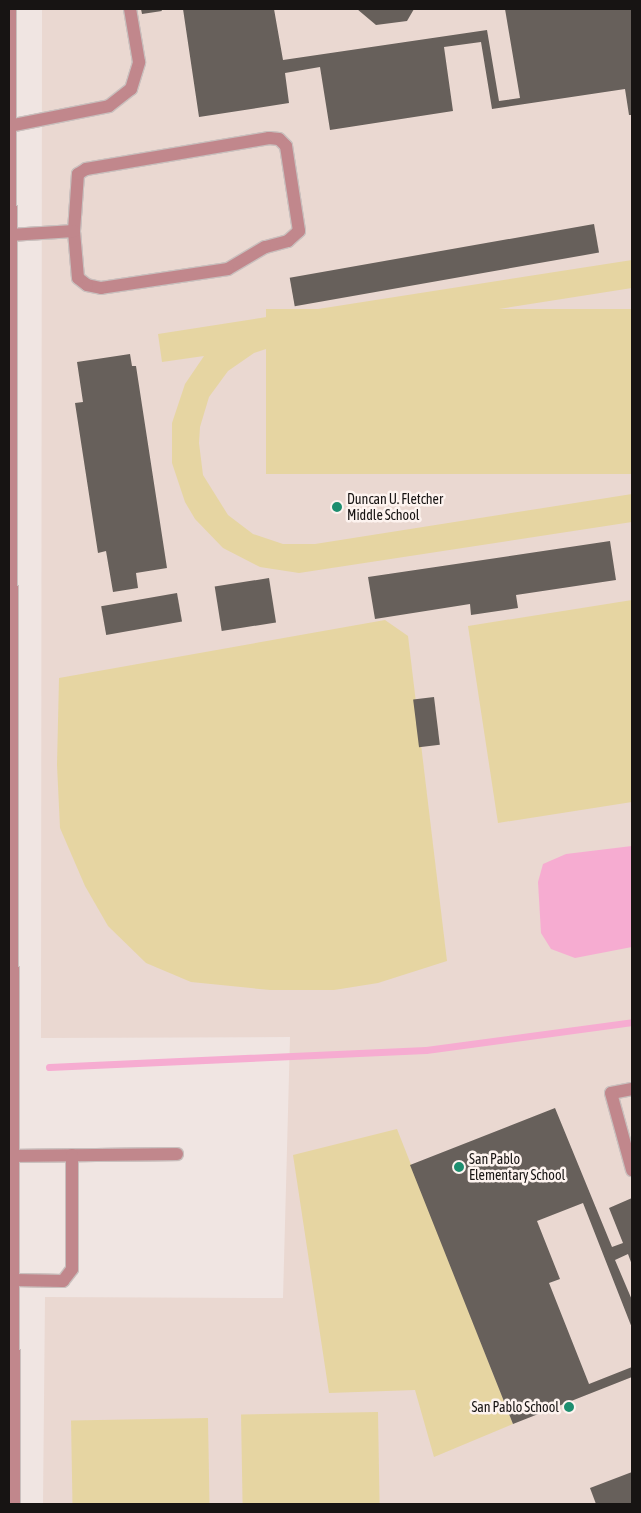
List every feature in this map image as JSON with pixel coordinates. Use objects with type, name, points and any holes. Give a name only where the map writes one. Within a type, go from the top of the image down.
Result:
[{"type":"street","points":[[10,9],[9,126],[15,1156],[12,1282],[14,1504]]},
{"type":"street","points":[[9,126],[109,106],[131,89],[139,62],[130,9]]},
{"type":"street","points":[[269,138],[279,139],[286,146],[299,231],[288,241],[265,247],[228,269],[101,288],[87,285],[77,272],[74,231],[76,181],[78,174],[86,169],[269,138]]},
{"type":"street","points":[[10,235],[74,231]]},
{"type":"street","points":[[632,1089],[611,1093],[632,1170]]},
{"type":"street","points":[[15,1156],[177,1154]]},
{"type":"street","points":[[12,1282],[64,1281],[72,1269],[72,1155]]},
{"type":"shaded area","name":"Duncan U. Fletcher Middle School","points":[[42,9],[632,9],[632,1504],[43,1504],[45,1297],[283,1298],[290,1037],[41,1038]]},
{"type":"shaded area","points":[[632,260],[632,288],[284,343],[254,353],[228,371],[209,397],[200,427],[199,443],[203,475],[228,515],[253,534],[283,544],[315,544],[632,494],[632,522],[299,573],[260,567],[223,548],[195,519],[185,502],[172,463],[172,423],[185,384],[204,356],[162,362],[158,334]]},
{"type":"shaded area","points":[[266,309],[632,309],[632,474],[266,474]]},
{"type":"shaded area","points":[[632,600],[632,802],[498,823],[468,626]]},
{"type":"shaded area","points":[[385,620],[408,636],[447,961],[378,983],[334,990],[270,990],[191,982],[146,963],[108,926],[85,886],[60,828],[57,765],[59,678]]},
{"type":"shaded area","points":[[632,846],[632,947],[575,958],[551,949],[541,933],[538,882],[543,864],[566,854]]},
{"type":"shaded area","points":[[397,1129],[513,1424],[434,1457],[415,1390],[329,1393],[293,1155]]},
{"type":"shaded area","points":[[378,1412],[380,1504],[243,1504],[241,1414]]},
{"type":"shaded area","points":[[208,1418],[210,1504],[72,1504],[71,1420]]},
{"type":"building","points":[[141,9],[161,9],[162,11],[142,14]]},
{"type":"building","points":[[183,9],[274,9],[283,60],[487,30],[499,101],[520,98],[505,9],[632,9],[632,115],[629,115],[625,89],[492,109],[481,42],[444,47],[453,111],[330,130],[320,67],[285,73],[289,103],[199,117]]},
{"type":"building","points":[[357,9],[414,9],[407,21],[376,25]]},
{"type":"building","points":[[594,224],[599,253],[295,306],[290,278]]},
{"type":"building","points":[[130,354],[132,366],[136,366],[167,568],[136,573],[138,588],[113,592],[106,551],[98,553],[75,403],[83,402],[77,362]]},
{"type":"building","points":[[610,541],[616,580],[516,595],[518,608],[471,615],[470,604],[375,619],[368,577]]},
{"type":"building","points":[[269,578],[276,622],[222,631],[215,587]]},
{"type":"building","points":[[177,593],[182,622],[106,635],[101,606]]},
{"type":"building","points":[[434,697],[440,745],[419,747],[413,700]]},
{"type":"building","points":[[555,1108],[612,1247],[623,1243],[609,1208],[632,1198],[632,1265],[628,1254],[615,1260],[632,1300],[632,1328],[583,1203],[537,1221],[560,1279],[549,1283],[589,1384],[632,1367],[632,1377],[513,1424],[410,1165]]},
{"type":"building","points":[[632,1472],[632,1504],[596,1504],[590,1488]]},
{"type":"waterway","points":[[49,1067],[426,1050],[632,1022]]},
{"type":"place","name":"Duncan U. Fletcher Middle School","points":[[337,507]]},
{"type":"place","name":"San Pablo Elementary School","points":[[459,1167]]},
{"type":"place","name":"San Pablo School","points":[[569,1407]]}]
